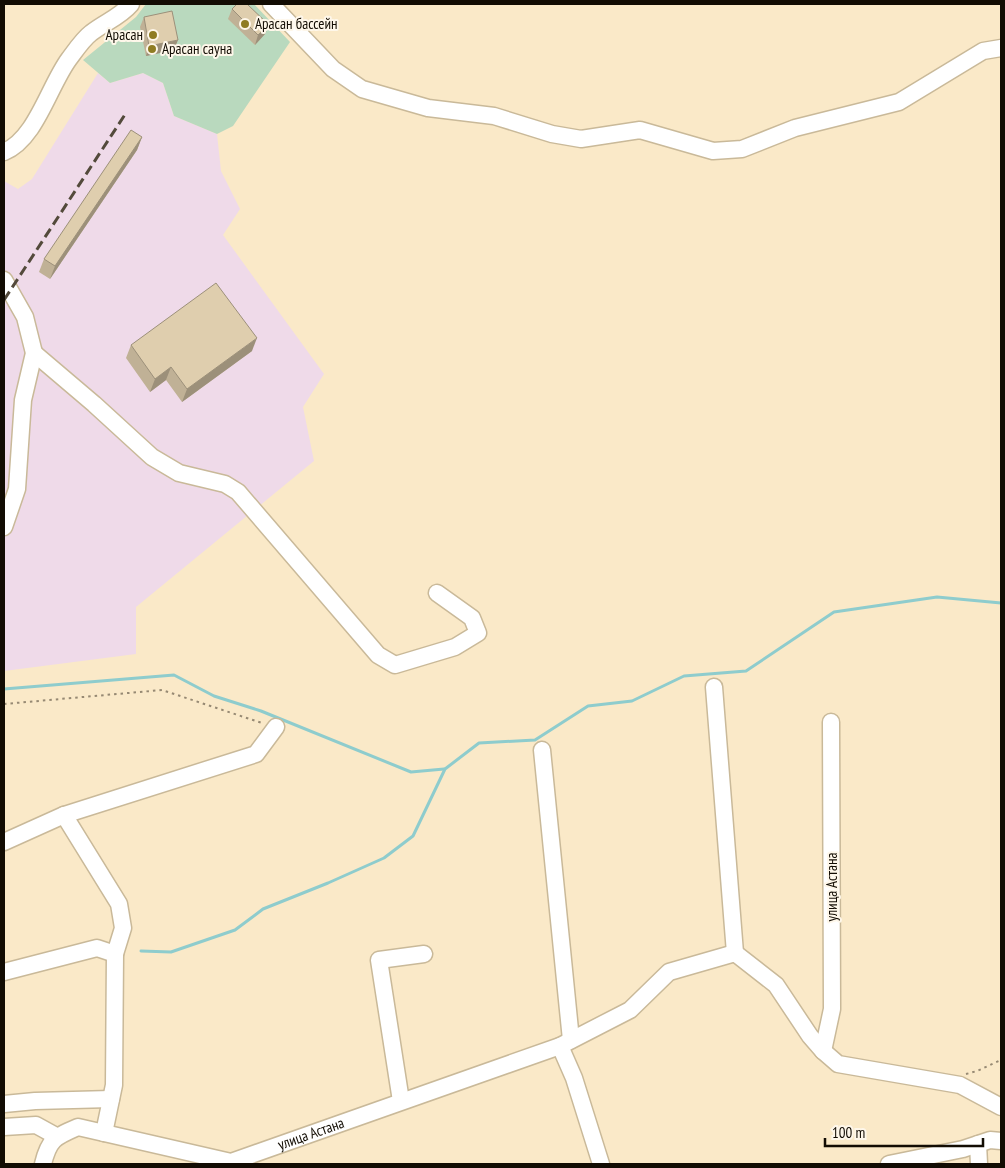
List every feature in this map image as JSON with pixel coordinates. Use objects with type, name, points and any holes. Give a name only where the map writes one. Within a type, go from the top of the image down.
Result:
[{"type":"street","points":[[4,152],[12,149],[30,129],[68,61],[90,34],[123,13],[131,4]]},
{"type":"street","points":[[271,4],[333,69],[362,89],[428,108],[494,116],[552,134],[581,139],[640,130],[713,151],[742,150],[795,128],[899,102],[983,51],[1001,48]]},
{"type":"street","points":[[4,280],[25,317],[34,353],[23,400],[17,489],[4,527]]},
{"type":"street","points":[[34,353],[152,457],[179,472],[225,484],[238,492],[378,655],[395,665],[455,647],[478,633],[472,618],[438,593]]},
{"type":"street","points":[[714,688],[735,954],[776,985],[810,1036],[838,1064],[960,1085],[1001,1107]]},
{"type":"street","name":"улица Астана","points":[[823,1051],[832,1009],[831,722]]},
{"type":"street","points":[[4,842],[64,815],[256,754],[276,727]]},
{"type":"street","points":[[542,750],[566,1043],[574,1078],[601,1164]]},
{"type":"street","points":[[64,815],[119,904],[123,928],[115,954],[114,1085],[104,1133]]},
{"type":"street","points":[[4,972],[97,948],[115,954]]},
{"type":"street","points":[[401,1101],[379,960],[424,954]]},
{"type":"street","name":"улица Астана","points":[[56,1136],[78,1127],[232,1163],[566,1043],[630,1010],[670,972],[735,954]]},
{"type":"street","points":[[4,1104],[35,1101],[111,1099]]},
{"type":"street","points":[[4,1127],[36,1125],[56,1136],[46,1152],[43,1164]]},
{"type":"street","points":[[889,1164],[963,1149],[990,1140],[1001,1141]]},
{"type":"street","points":[[978,1144],[979,1164]]},
{"type":"path","points":[[4,704],[162,690],[276,727]]},
{"type":"path","points":[[962,1075],[977,1071],[1001,1060]]},
{"type":"shaded area","points":[[98,73],[110,83],[143,73],[163,83],[174,116],[217,134],[221,171],[240,209],[223,235],[324,374],[303,407],[314,461],[136,607],[136,654],[4,671],[4,181],[18,189],[32,179]]},
{"type":"green space","name":"Арасан сауна","points":[[146,4],[254,4],[290,42],[233,126],[217,134],[174,116],[163,83],[143,73],[110,83],[83,60],[136,17]]},
{"type":"building","points":[[237,4],[247,4],[269,25],[258,35],[232,9]]},
{"type":"building","points":[[172,11],[178,40],[149,46],[144,17]]},
{"type":"building","points":[[131,130],[142,137],[55,266],[44,259]]},
{"type":"building","points":[[216,283],[257,338],[187,389],[171,367],[155,379],[131,345]]},
{"type":"waterway","points":[[141,951],[171,952],[235,930],[263,909],[384,858],[413,836],[445,769],[479,743],[535,740],[588,706],[632,701],[684,676],[746,671],[834,612],[937,597],[1001,603]]},
{"type":"waterway","points":[[4,689],[174,675],[214,696],[261,711],[411,772],[444,769]]},
{"type":"railway","points":[[4,300],[126,113]]},
{"type":"place","name":"Арасан бассейн","points":[[245,24]]},
{"type":"place","name":"Арасан","points":[[153,35]]},
{"type":"place","name":"Арасан сауна","points":[[152,49]]}]
